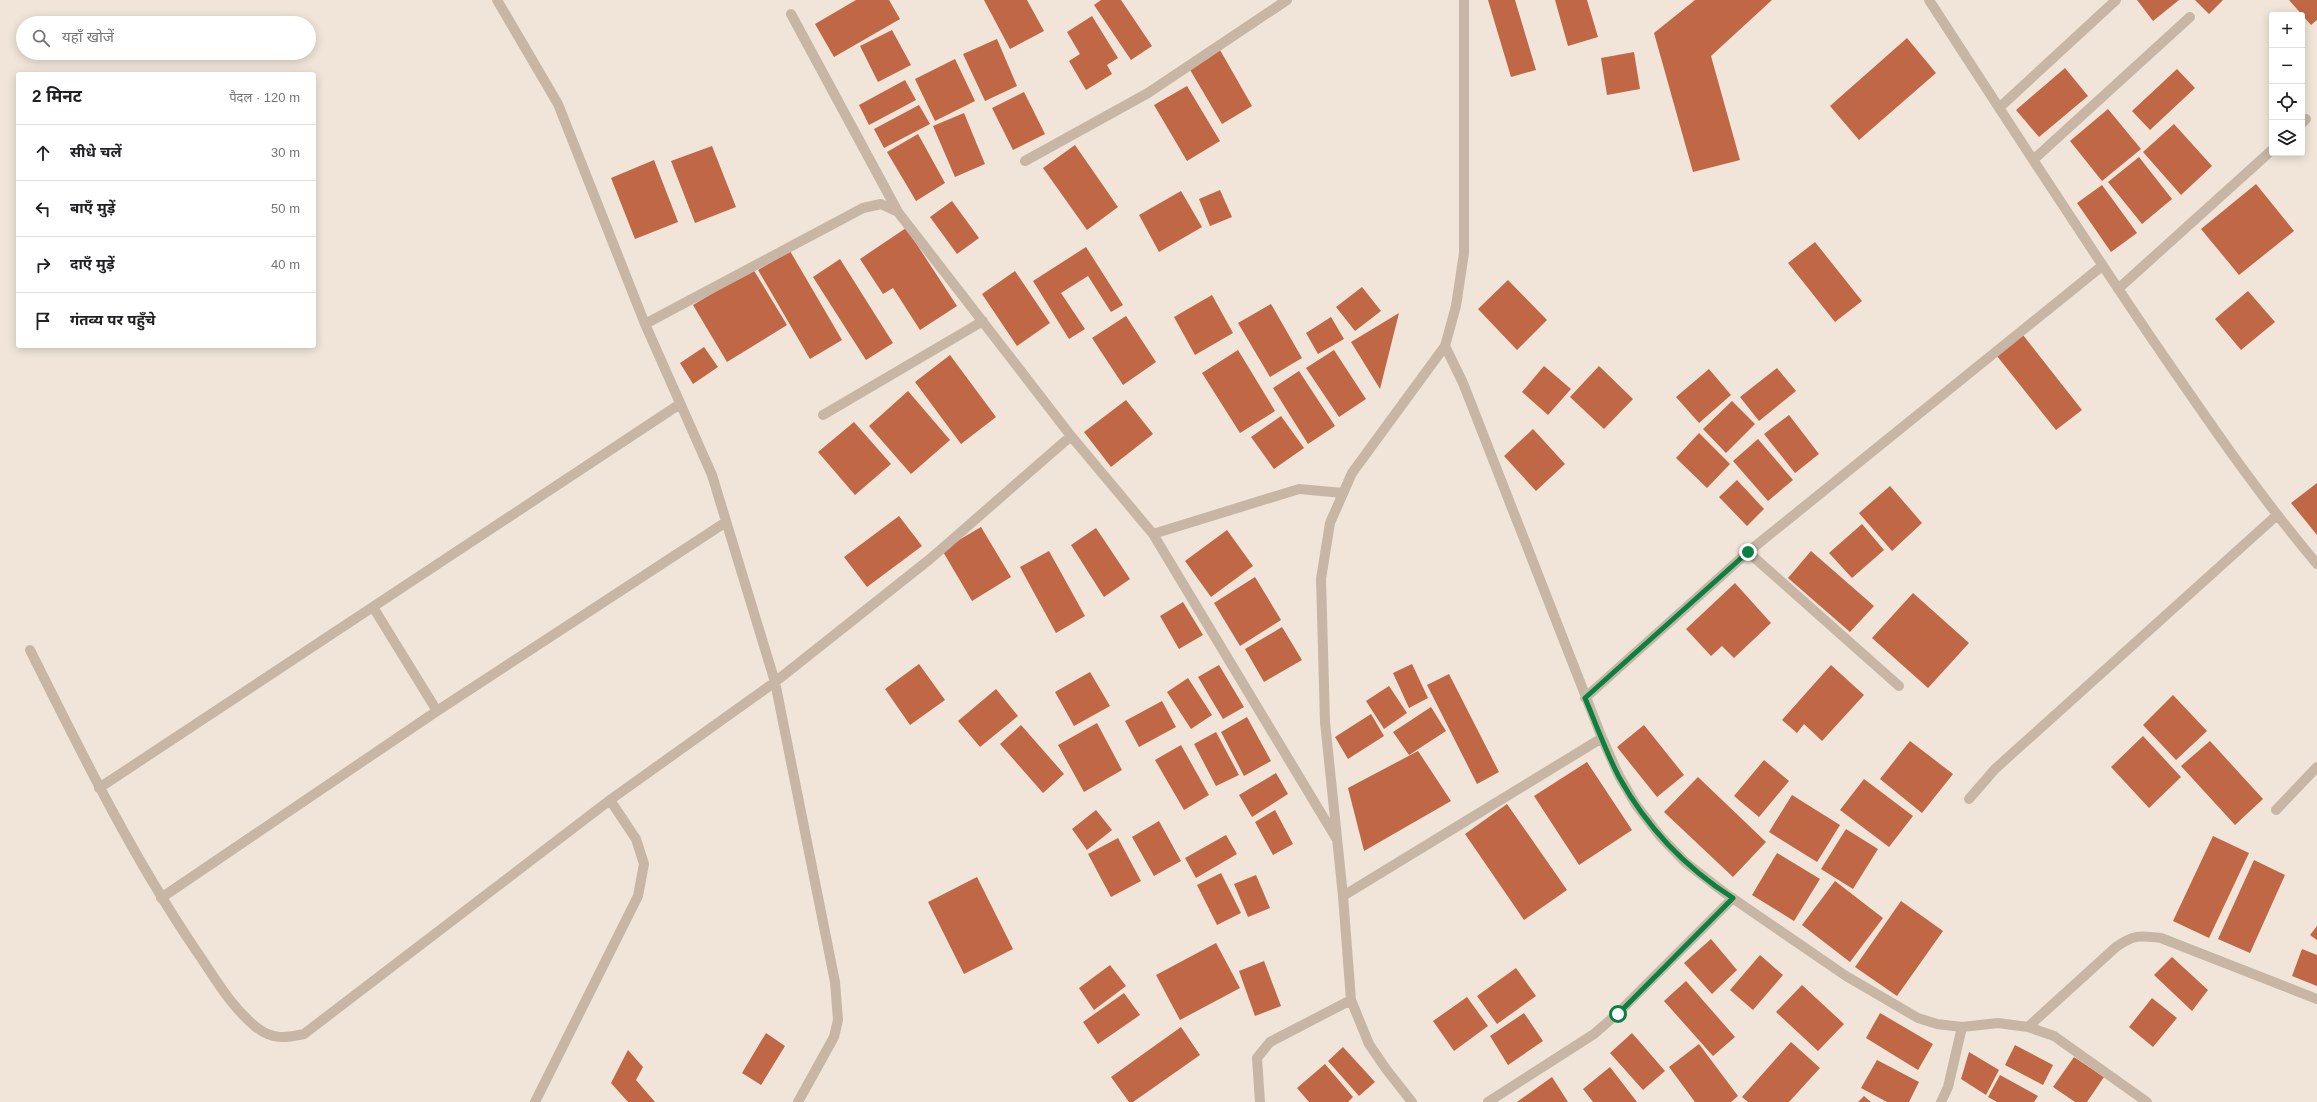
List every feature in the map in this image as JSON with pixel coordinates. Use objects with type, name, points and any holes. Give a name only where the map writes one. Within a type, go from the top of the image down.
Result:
[{"type":"street","points":[[497,0],[558,104],[645,324],[712,475],[775,682],[835,982],[838,1020],[834,1037],[798,1102]]},
{"type":"street","points":[[1026,161],[1148,93],[1287,0]]},
{"type":"street","points":[[1412,1102],[1386,1070],[1369,1044],[1352,1000],[1344,896],[1325,722],[1321,579],[1330,523],[1342,493],[1352,473],[1445,346],[1456,306],[1464,253],[1464,0]]},
{"type":"street","points":[[1929,0],[2102,266],[2276,516],[2317,564]]},
{"type":"street","points":[[1999,108],[2116,0]]},
{"type":"street","points":[[790,14],[898,212],[1071,436],[1153,534],[1337,841]]},
{"type":"street","points":[[2033,160],[2190,17]]},
{"type":"street","points":[[2118,289],[2269,153]]},
{"type":"street","points":[[645,324],[863,208],[881,204],[898,212]]},
{"type":"street","points":[[1585,698],[1748,552],[2102,266]]},
{"type":"street","points":[[823,415],[983,321]]},
{"type":"street","points":[[1445,346],[1463,383],[1585,698],[1602,738],[1619,776],[1636,805],[1660,836],[1685,862],[1733,898],[1846,976],[1918,1018],[1937,1024],[1962,1027],[1998,1023],[2028,1027],[2054,1036],[2147,1102]]},
{"type":"street","points":[[99,788],[680,404]]},
{"type":"street","points":[[30,650],[99,788],[161,898],[233,1004],[257,1028],[283,1039],[304,1034],[610,800],[775,682],[930,559],[1071,436]]},
{"type":"street","points":[[1153,534],[1299,489],[1342,493]]},
{"type":"street","points":[[1969,799],[1995,769],[2276,516]]},
{"type":"street","points":[[161,898],[437,711],[726,522]]},
{"type":"street","points":[[1748,552],[1900,686]]},
{"type":"street","points":[[373,607],[437,711]]},
{"type":"street","points":[[1344,896],[1602,738]]},
{"type":"street","points":[[2276,810],[2317,768]]},
{"type":"street","points":[[535,1102],[638,896],[644,864],[636,839],[610,800]]},
{"type":"street","points":[[1488,1102],[1594,1034],[1618,1014],[1733,898]]},
{"type":"street","points":[[2028,1027],[2129,937],[2143,936],[2161,938],[2317,999]]},
{"type":"street","points":[[1260,1102],[1257,1058],[1270,1042],[1352,1000]]},
{"type":"street","points":[[1941,1102],[1948,1087],[1962,1027]]},
{"type":"building","points":[[856,0],[889,0],[900,19],[834,57],[815,24]]},
{"type":"building","points":[[984,0],[1027,0],[1044,31],[1010,49]]},
{"type":"building","points":[[1101,0],[1121,0],[1152,46],[1131,60],[1094,5]]},
{"type":"building","points":[[1488,0],[1515,0],[1536,70],[1511,77]]},
{"type":"building","points":[[1555,0],[1587,0],[1598,37],[1568,46]]},
{"type":"building","points":[[1695,0],[1772,0],[1711,56],[1740,160],[1693,172],[1654,33]]},
{"type":"building","points":[[2137,0],[2179,0],[2153,21]]},
{"type":"building","points":[[2195,0],[2223,0],[2209,14]]},
{"type":"building","points":[[2289,0],[2317,0],[2317,20],[2311,25],[2305,18],[2305,12],[2300,12]]},
{"type":"building","points":[[1092,16],[1118,58],[1107,65],[1112,74],[1086,90],[1069,61],[1080,54],[1067,32]]},
{"type":"building","points":[[892,30],[911,65],[878,82],[860,46]]},
{"type":"building","points":[[1907,38],[1936,73],[1859,140],[1830,106]]},
{"type":"building","points":[[997,39],[1017,86],[985,101],[963,54]]},
{"type":"building","points":[[1220,50],[1252,106],[1222,124],[1189,68]]},
{"type":"building","points":[[1634,52],[1640,89],[1607,95],[1601,58]]},
{"type":"building","points":[[955,59],[975,101],[935,121],[915,79]]},
{"type":"building","points":[[2065,68],[2088,96],[2039,137],[2016,110]]},
{"type":"building","points":[[2177,69],[2195,88],[2150,130],[2132,111]]},
{"type":"building","points":[[905,80],[916,100],[869,125],[859,105]]},
{"type":"building","points":[[1187,86],[1220,141],[1187,161],[1154,105]]},
{"type":"building","points":[[1024,92],[1045,134],[1013,150],[992,108]]},
{"type":"building","points":[[919,105],[930,124],[884,148],[874,129]]},
{"type":"building","points":[[2108,109],[2141,149],[2102,181],[2070,141]]},
{"type":"building","points":[[964,113],[985,164],[955,177],[933,126]]},
{"type":"building","points":[[2174,124],[2212,166],[2181,195],[2143,152]]},
{"type":"building","points":[[918,134],[945,183],[916,201],[887,152]]},
{"type":"building","points":[[1075,145],[1118,207],[1087,230],[1043,168]]},
{"type":"building","points":[[712,146],[736,207],[695,223],[671,161]]},
{"type":"building","points":[[2139,157],[2172,199],[2142,224],[2108,182]]},
{"type":"building","points":[[654,160],[678,222],[635,239],[611,178]]},
{"type":"building","points":[[2256,184],[2294,231],[2239,275],[2201,229]]},
{"type":"building","points":[[2102,185],[2137,233],[2111,252],[2077,203]]},
{"type":"building","points":[[1220,190],[1232,217],[1210,226],[1199,199]]},
{"type":"building","points":[[1181,191],[1202,227],[1159,252],[1139,215]]},
{"type":"building","points":[[952,201],[979,238],[957,254],[930,217]]},
{"type":"building","points":[[906,228],[957,306],[920,330],[893,288],[883,294],[860,259]]},
{"type":"building","points":[[1815,242],[1862,301],[1835,322],[1788,263]]},
{"type":"building","points":[[1086,247],[1123,305],[1111,312],[1088,276],[1061,293],[1085,329],[1069,339],[1033,281]]},
{"type":"building","points":[[790,251],[842,340],[810,359],[758,270]]},
{"type":"building","points":[[840,259],[893,343],[866,360],[813,277]]},
{"type":"building","points":[[753,269],[787,325],[727,362],[693,305]]},
{"type":"building","points":[[1015,271],[1050,323],[1017,346],[982,294]]},
{"type":"building","points":[[1508,280],[1547,320],[1517,350],[1478,309]]},
{"type":"building","points":[[1362,287],[1381,311],[1355,331],[1336,307]]},
{"type":"building","points":[[2248,291],[2275,322],[2241,350],[2215,319]]},
{"type":"building","points":[[1212,295],[1233,333],[1195,355],[1174,317]]},
{"type":"building","points":[[1271,304],[1302,358],[1270,377],[1238,323]]},
{"type":"building","points":[[1399,313],[1380,389],[1351,342]]},
{"type":"building","points":[[1126,316],[1156,362],[1123,385],[1092,338]]},
{"type":"building","points":[[1331,317],[1344,339],[1318,354],[1306,333]]},
{"type":"building","points":[[2023,335],[2082,410],[2056,430],[1997,356]]},
{"type":"building","points":[[704,347],[718,367],[693,384],[680,363]]},
{"type":"building","points":[[1238,350],[1275,411],[1240,433],[1202,373]]},
{"type":"building","points":[[1334,350],[1366,399],[1339,417],[1306,368]]},
{"type":"building","points":[[950,355],[996,417],[961,444],[915,382]]},
{"type":"building","points":[[1544,366],[1571,389],[1548,415],[1522,392]]},
{"type":"building","points":[[1599,366],[1633,399],[1604,429],[1570,397]]},
{"type":"building","points":[[1777,368],[1796,391],[1759,421],[1740,397]]},
{"type":"building","points":[[1709,369],[1731,395],[1699,423],[1676,397]]},
{"type":"building","points":[[1299,371],[1335,426],[1308,444],[1273,388]]},
{"type":"building","points":[[908,391],[950,440],[911,474],[869,426]]},
{"type":"building","points":[[1126,400],[1153,434],[1111,467],[1084,432]]},
{"type":"building","points":[[1732,401],[1755,424],[1726,453],[1703,429]]},
{"type":"building","points":[[1789,415],[1819,454],[1795,473],[1764,434]]},
{"type":"building","points":[[1281,416],[1304,448],[1274,469],[1251,437]]},
{"type":"building","points":[[854,422],[891,464],[855,495],[818,452]]},
{"type":"building","points":[[1533,429],[1565,464],[1536,491],[1504,456]]},
{"type":"building","points":[[1699,433],[1730,464],[1707,488],[1676,458]]},
{"type":"building","points":[[1758,439],[1793,480],[1768,501],[1733,461]]},
{"type":"building","points":[[1737,480],[1764,509],[1747,526],[1719,497]]},
{"type":"building","points":[[2317,483],[2317,535],[2291,503]]},
{"type":"building","points":[[1890,486],[1922,523],[1892,551],[1859,513]]},
{"type":"building","points":[[899,516],[922,546],[867,587],[844,557]]},
{"type":"building","points":[[1862,524],[1884,550],[1852,578],[1829,553]]},
{"type":"building","points":[[981,527],[1011,577],[972,601],[942,550]]},
{"type":"building","points":[[1096,528],[1130,579],[1104,597],[1071,545]]},
{"type":"building","points":[[1227,530],[1253,566],[1211,597],[1185,561]]},
{"type":"building","points":[[1049,551],[1085,616],[1056,633],[1020,567]]},
{"type":"building","points":[[1811,551],[1874,606],[1850,632],[1788,578]]},
{"type":"building","points":[[1255,577],[1281,620],[1240,646],[1214,603]]},
{"type":"building","points":[[1735,583],[1771,623],[1734,658],[1722,646],[1711,656],[1686,629]]},
{"type":"building","points":[[1913,593],[1969,643],[1928,688],[1872,638]]},
{"type":"building","points":[[1183,602],[1203,635],[1179,649],[1160,616]]},
{"type":"building","points":[[1282,627],[1302,660],[1264,682],[1245,649]]},
{"type":"building","points":[[919,664],[945,700],[910,725],[885,689]]},
{"type":"building","points":[[1412,664],[1428,698],[1409,708],[1393,673]]},
{"type":"building","points":[[1219,665],[1244,707],[1223,719],[1198,677]]},
{"type":"building","points":[[1831,665],[1864,695],[1822,741],[1804,724],[1797,733],[1782,720]]},
{"type":"building","points":[[1090,672],[1110,706],[1074,726],[1055,692]]},
{"type":"building","points":[[1449,674],[1499,772],[1477,784],[1427,685]]},
{"type":"building","points":[[1188,678],[1212,715],[1191,729],[1167,692]]},
{"type":"building","points":[[1389,686],[1407,713],[1384,729],[1366,701]]},
{"type":"building","points":[[996,689],[1018,716],[980,747],[958,721]]},
{"type":"building","points":[[2173,695],[2207,731],[2176,760],[2143,725]]},
{"type":"building","points":[[1162,701],[1176,727],[1139,747],[1125,721]]},
{"type":"building","points":[[1431,707],[1446,731],[1409,755],[1393,732]]},
{"type":"building","points":[[1371,714],[1384,736],[1348,759],[1335,737]]},
{"type":"building","points":[[1247,717],[1271,761],[1244,776],[1221,732]]},
{"type":"building","points":[[1097,723],[1122,770],[1084,792],[1058,745]]},
{"type":"building","points":[[1021,725],[1064,774],[1043,793],[1000,744]]},
{"type":"building","points":[[1644,725],[1684,775],[1657,797],[1617,747]]},
{"type":"building","points":[[1216,732],[1239,775],[1216,786],[1194,744]]},
{"type":"building","points":[[2143,736],[2181,777],[2149,808],[2111,767]]},
{"type":"building","points":[[1910,741],[1953,774],[1922,813],[1880,779]]},
{"type":"building","points":[[2210,741],[2263,799],[2235,825],[2181,766]]},
{"type":"building","points":[[1181,745],[1209,795],[1184,810],[1155,760]]},
{"type":"building","points":[[1418,751],[1451,801],[1364,851],[1348,788]]},
{"type":"building","points":[[1764,760],[1789,781],[1759,817],[1734,796]]},
{"type":"building","points":[[1587,762],[1632,830],[1579,865],[1534,796]]},
{"type":"building","points":[[1276,773],[1288,794],[1252,817],[1239,795]]},
{"type":"building","points":[[1698,777],[1766,842],[1733,877],[1664,812]]},
{"type":"building","points":[[1864,779],[1913,816],[1889,847],[1840,810]]},
{"type":"building","points":[[1792,795],[1840,825],[1817,862],[1769,832]]},
{"type":"building","points":[[1507,804],[1567,890],[1524,920],[1465,834]]},
{"type":"building","points":[[1096,810],[1112,830],[1087,850],[1072,829]]},
{"type":"building","points":[[1275,810],[1293,844],[1273,855],[1255,822]]},
{"type":"building","points":[[1159,821],[1181,861],[1154,876],[1132,837]]},
{"type":"building","points":[[1846,829],[1878,849],[1853,889],[1821,869]]},
{"type":"building","points":[[1226,835],[1237,854],[1196,878],[1185,858]]},
{"type":"building","points":[[2213,836],[2249,853],[2209,938],[2173,921]]},
{"type":"building","points":[[1118,838],[1141,881],[1111,897],[1088,854]]},
{"type":"building","points":[[1777,853],[1820,879],[1794,921],[1752,895]]},
{"type":"building","points":[[2254,860],[2285,875],[2250,953],[2218,939]]},
{"type":"building","points":[[1221,873],[1241,913],[1217,925],[1197,885]]},
{"type":"building","points":[[1256,875],[1270,908],[1248,917],[1234,884]]},
{"type":"building","points":[[977,877],[1013,949],[964,974],[928,902]]},
{"type":"building","points":[[1835,881],[1883,918],[1850,962],[1802,925]]},
{"type":"building","points":[[1901,901],[1943,931],[1897,996],[1855,967]]},
{"type":"building","points":[[2317,926],[2317,940],[2310,935]]},
{"type":"building","points":[[1711,939],[1737,970],[1712,994],[1684,963]]},
{"type":"building","points":[[1216,943],[1240,988],[1180,1020],[1156,975]]},
{"type":"building","points":[[2302,949],[2317,955],[2317,986],[2292,976]]},
{"type":"building","points":[[1760,955],[1783,975],[1753,1010],[1730,990]]},
{"type":"building","points":[[2172,957],[2208,990],[2192,1011],[2154,975]]},
{"type":"building","points":[[1264,961],[1281,1006],[1255,1016],[1239,971]]},
{"type":"building","points":[[1110,965],[1126,986],[1094,1010],[1079,988]]},
{"type":"building","points":[[1516,968],[1536,996],[1497,1024],[1477,996]]},
{"type":"building","points":[[1686,981],[1735,1037],[1713,1056],[1664,1001]]},
{"type":"building","points":[[1802,985],[1844,1024],[1818,1051],[1776,1012]]},
{"type":"building","points":[[1124,993],[1140,1015],[1098,1044],[1083,1022]]},
{"type":"building","points":[[1467,997],[1488,1026],[1454,1051],[1433,1021]]},
{"type":"building","points":[[2152,998],[2177,1018],[2153,1047],[2129,1027]]},
{"type":"building","points":[[1524,1013],[1543,1041],[1508,1065],[1490,1036]]},
{"type":"building","points":[[1880,1013],[1933,1044],[1918,1070],[1866,1038]]},
{"type":"building","points":[[1181,1027],[1200,1055],[1133,1102],[1129,1102],[1111,1077]]},
{"type":"building","points":[[766,1033],[785,1046],[761,1085],[742,1073]]},
{"type":"building","points":[[1632,1033],[1665,1071],[1643,1090],[1610,1053]]},
{"type":"building","points":[[1791,1042],[1820,1068],[1789,1102],[1748,1102],[1742,1097]]},
{"type":"building","points":[[1699,1044],[1738,1096],[1731,1102],[1695,1102],[1669,1067]]},
{"type":"building","points":[[2015,1045],[2053,1065],[2043,1085],[2005,1065]]},
{"type":"building","points":[[1343,1047],[1375,1082],[1359,1096],[1328,1061]]},
{"type":"building","points":[[628,1050],[643,1067],[636,1080],[655,1102],[628,1102],[611,1083]]},
{"type":"building","points":[[1969,1052],[1999,1070],[1986,1095],[1961,1079]]},
{"type":"building","points":[[2074,1057],[2104,1077],[2087,1102],[2075,1102],[2053,1087]]},
{"type":"building","points":[[1877,1060],[1919,1082],[1909,1102],[1887,1102],[1861,1088]]},
{"type":"building","points":[[1325,1064],[1353,1097],[1348,1102],[1309,1102],[1297,1088]]},
{"type":"building","points":[[1610,1067],[1637,1102],[1593,1102],[1583,1089]]},
{"type":"building","points":[[2000,1075],[2038,1096],[2034,1102],[1997,1102],[1988,1097]]},
{"type":"building","points":[[1552,1077],[1568,1102],[1517,1102]]},
{"type":"building","points":[[1864,1096],[1871,1102],[1858,1102]]},
{"type":"route","points":[[1618,1014],[1733,898],[1685,862],[1660,836],[1636,805],[1619,776],[1585,698],[1748,552]]}]
